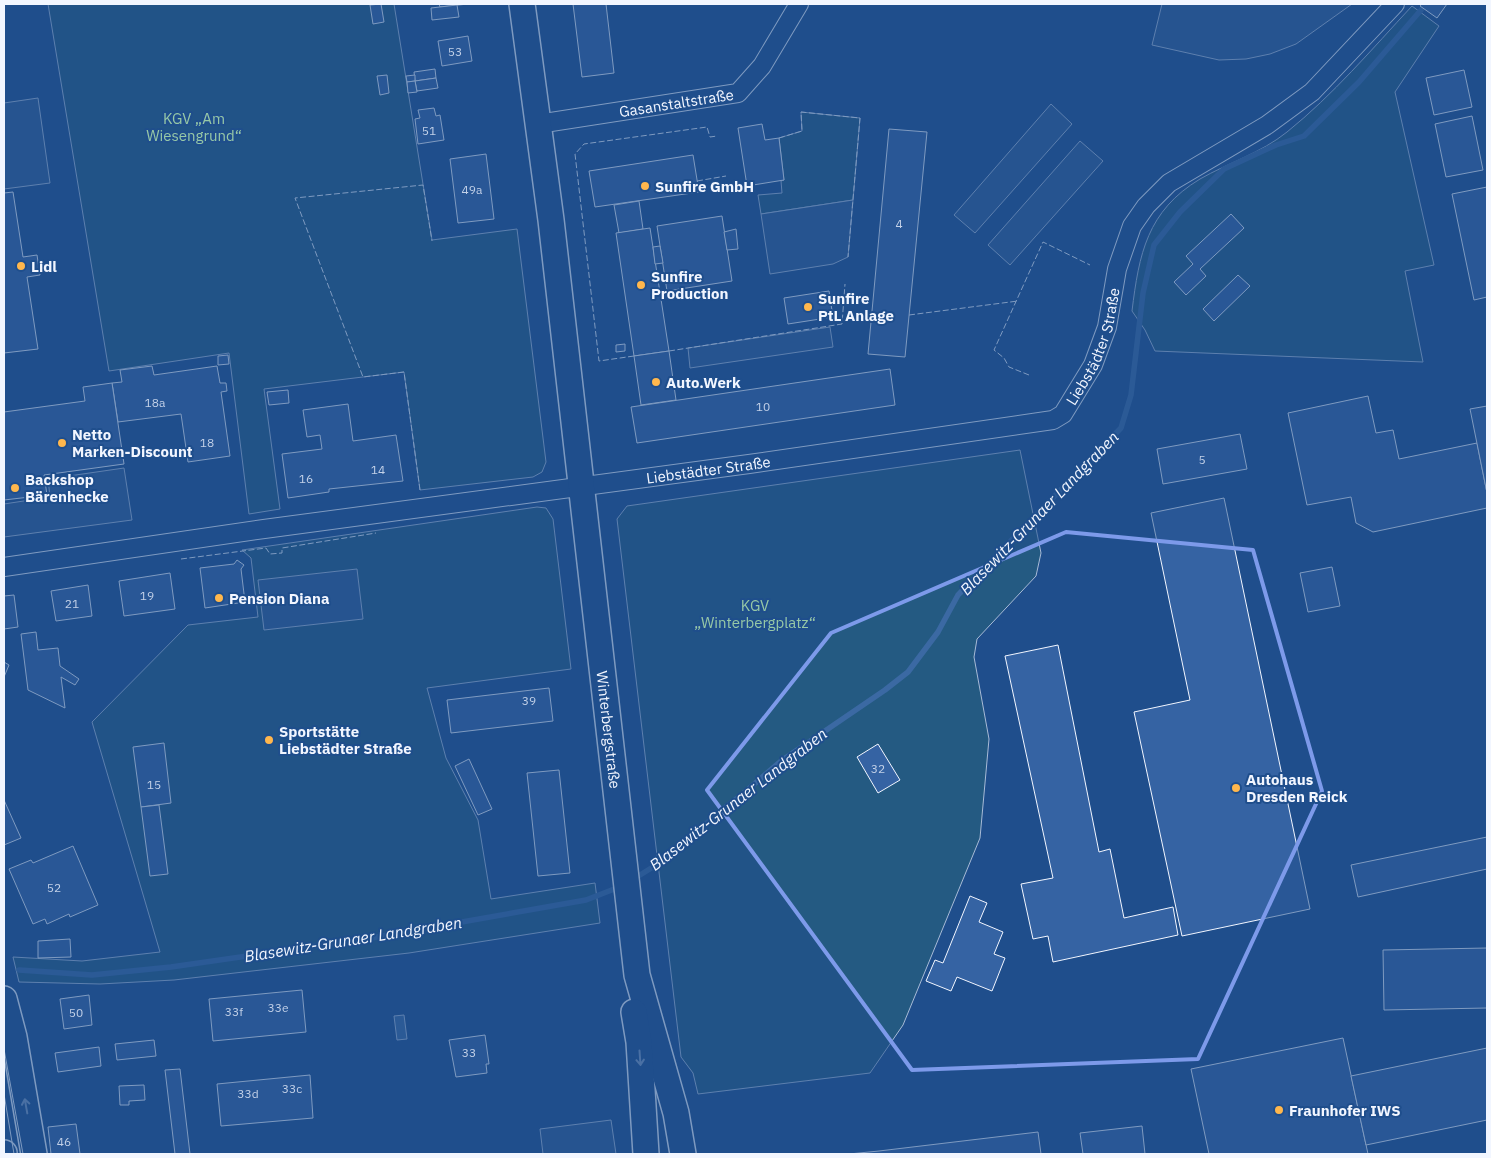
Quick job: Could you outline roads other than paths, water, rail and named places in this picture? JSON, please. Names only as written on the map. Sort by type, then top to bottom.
[{"type":"main road","name":"Winterbergstraße","points":[[522,4],[538,124],[637,975],[676,1113],[683,1154]]},
{"type":"main road","name":"Winterbergstraße","points":[[637,975],[634,1006],[639,1042],[646,1154]]},
{"type":"main road","points":[[4,999],[14,1037],[34,1154]]},
{"type":"street","name":"Gasanstaltstraße","points":[[538,124],[738,94],[762,66],[798,4]]},
{"type":"street","name":"Liebstädter Straße","points":[[4,567],[1054,420],[1063,414],[1093,365],[1107,327],[1117,269],[1132,226],[1146,206],[1169,183],[1267,125],[1312,92],[1395,4]]},
{"type":"waterway","name":"Blasewitz‐Grunaer Landgraben","points":[[632,880],[669,857],[719,812],[781,761],[885,690],[908,672],[938,632],[958,595],[1121,428],[1131,395],[1143,293],[1154,245],[1180,212],[1224,169],[1276,145],[1304,136],[1359,82],[1421,10]]},
{"type":"waterway","name":"Blasewitz‐Grunaer Landgraben","points":[[19,970],[92,975],[171,967],[371,938],[586,900],[622,886]]},
{"type":"tram line","points":[[4,1049],[23,1154]]},
{"type":"tram line","points":[[4,1094],[14,1154]]},
{"type":"place","name":"Sunfire GmbH","points":[[645,186]]},
{"type":"place","name":"Lidl","points":[[21,266]]},
{"type":"place","name":"Sunfire Production","points":[[641,285]]},
{"type":"place","name":"Sunfire PtL Anlage","points":[[808,307]]},
{"type":"place","name":"Auto.Werk","points":[[656,382]]},
{"type":"place","name":"Netto Marken-Discount","points":[[62,443]]},
{"type":"place","name":"Backshop Bärenhecke","points":[[15,488]]},
{"type":"place","name":"Pension Diana","points":[[219,598]]},
{"type":"place","name":"Sportstätte Liebstädter Straße","points":[[269,740]]},
{"type":"place","name":"Autohaus Dresden Reick","points":[[1236,788]]},
{"type":"place","name":"Fraunhofer IWS","points":[[1279,1110]]},
{"type":"park label","name":"KGV „Am Wiesengrund“","points":[[194,126]]},
{"type":"park label","name":"KGV „Winterbergplatz“","points":[[755,614]]}]
